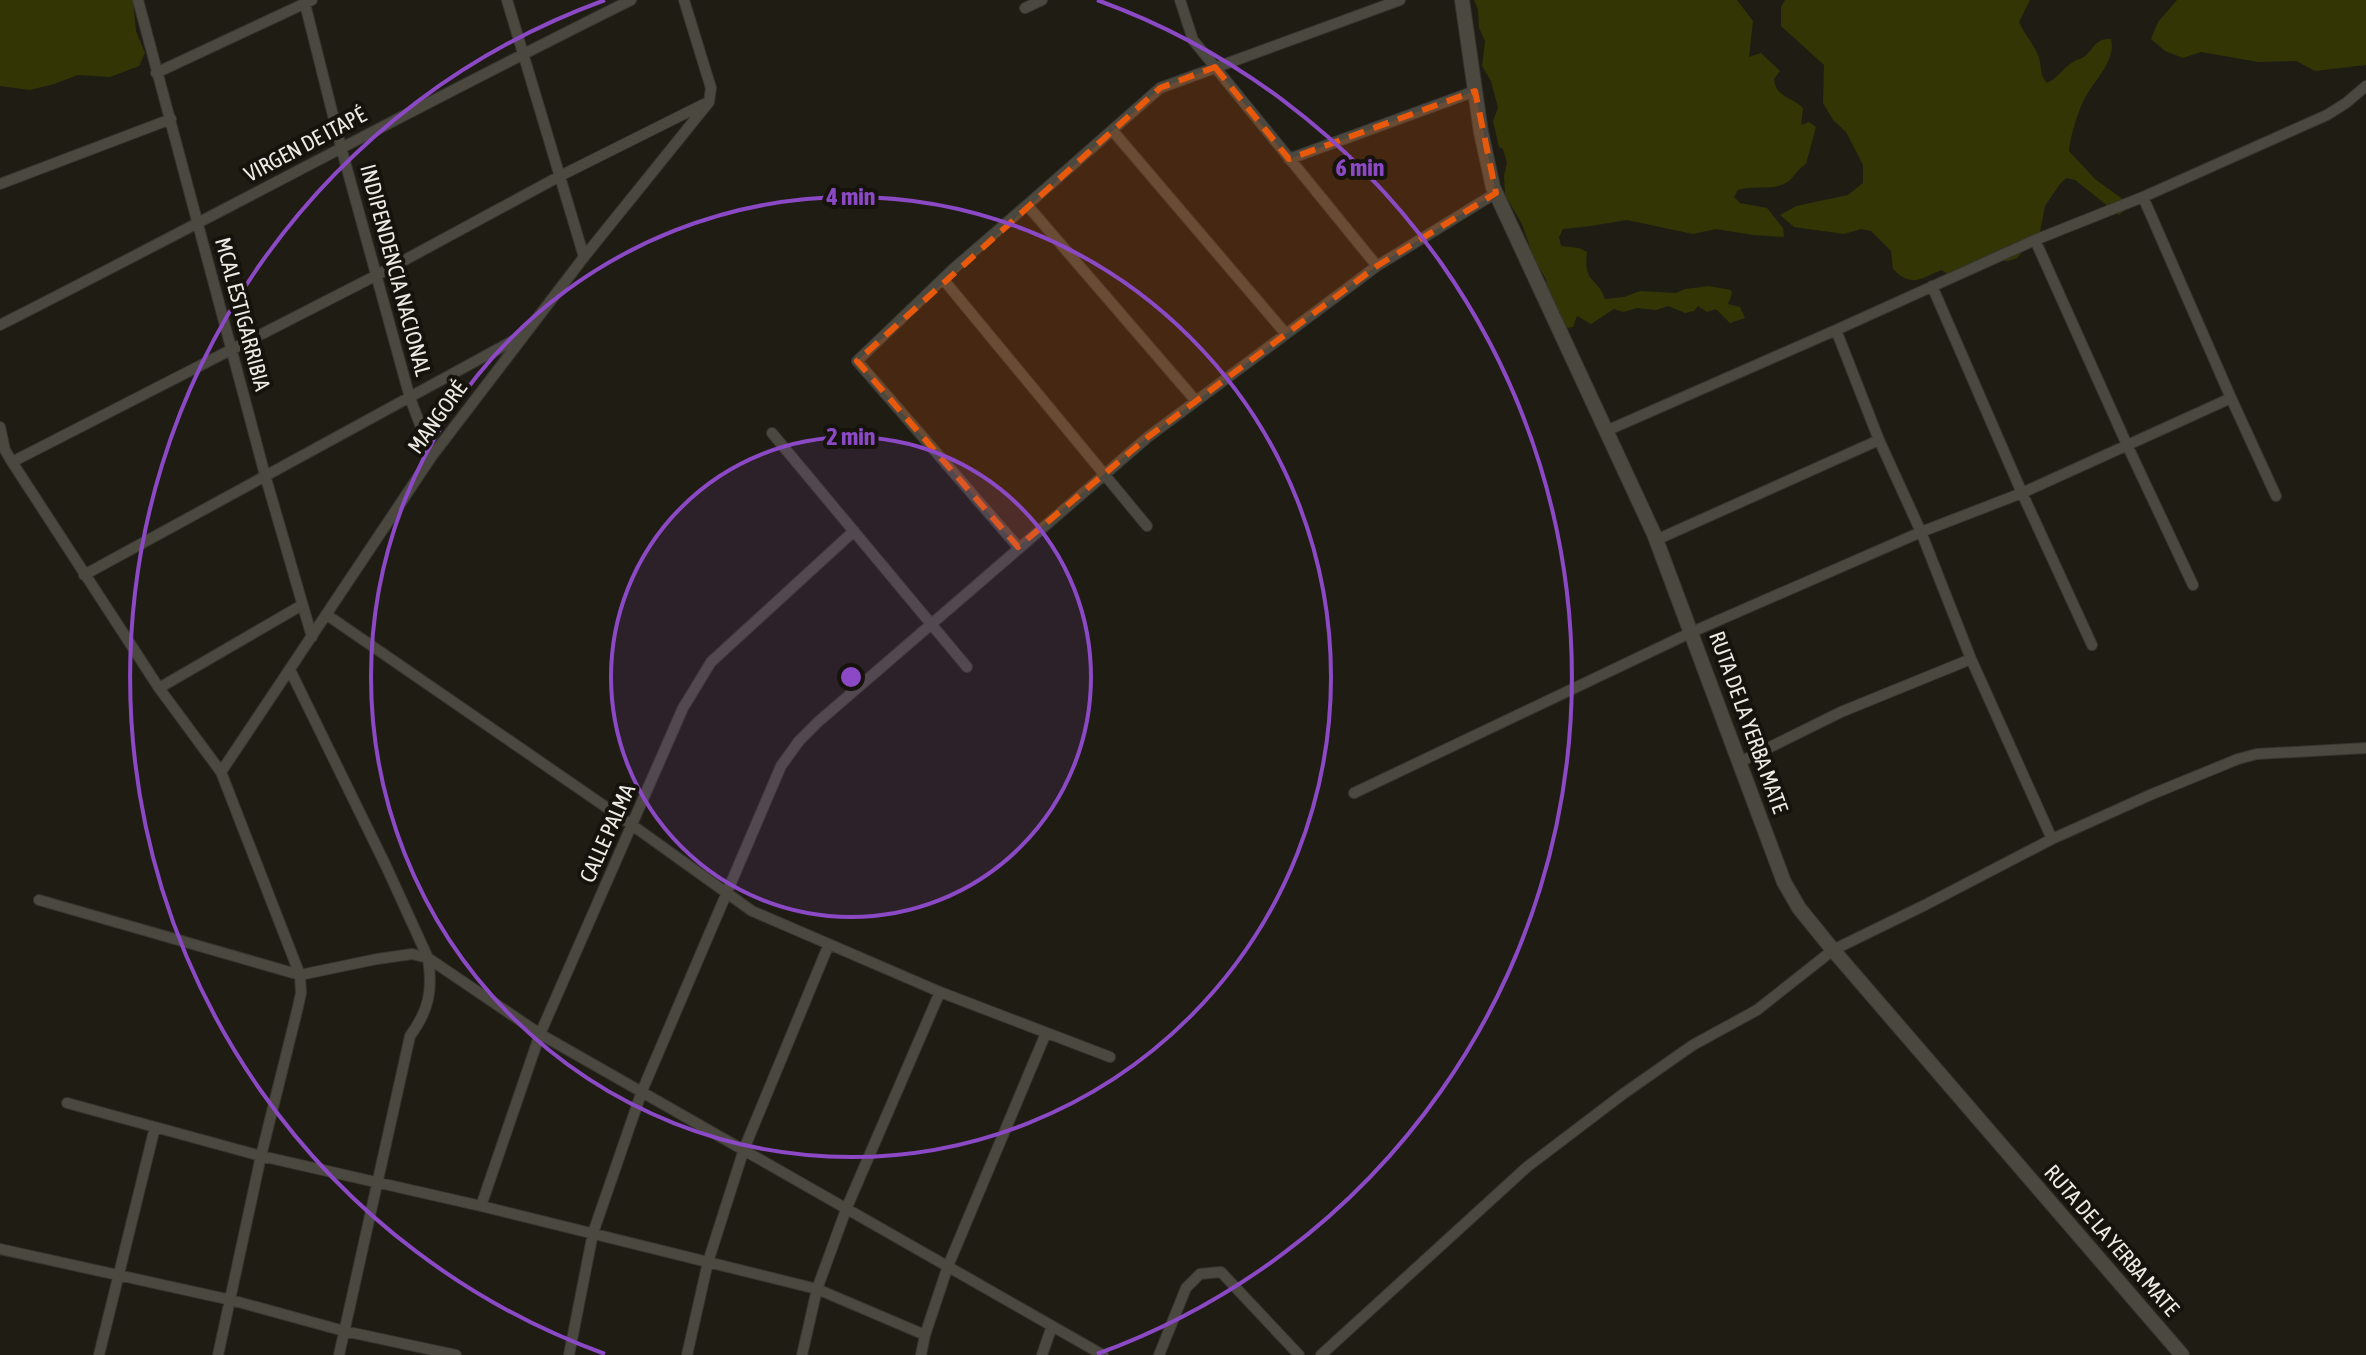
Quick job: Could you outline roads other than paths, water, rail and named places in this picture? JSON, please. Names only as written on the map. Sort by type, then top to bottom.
[{"type":"main road","name":"RUTA DE LA YERBA MATE","points":[[1462,0],[1486,159],[1496,193],[1656,540],[1784,882],[1799,908],[1833,950],[2182,1355]]},
{"type":"street","name":"MCAL ESTIGARRIBIA","points":[[138,0],[265,475],[312,637]]},
{"type":"street","points":[[507,0],[584,257]]},
{"type":"street","name":"VIRGEN DE ITAPÉ","points":[[0,325],[631,0]]},
{"type":"street","points":[[12,462],[377,275],[560,176],[709,102],[711,88],[684,0]]},
{"type":"street","points":[[1025,8],[1042,0]]},
{"type":"street","points":[[1180,0],[1193,40],[1377,266]]},
{"type":"street","points":[[1018,547],[857,361],[943,279],[1160,88],[1400,0]]},
{"type":"street","points":[[156,73],[307,1]]},
{"type":"street","name":"INDIPENDENCIA NACIONAL","points":[[307,1],[341,147],[410,398],[432,456]]},
{"type":"street","points":[[1606,431],[2035,240],[2143,197],[2327,115],[2366,86]]},
{"type":"street","points":[[1289,159],[1475,91]]},
{"type":"street","name":"MANGORÉ","points":[[221,772],[432,456],[584,257],[709,102]]},
{"type":"street","points":[[0,184],[171,119]]},
{"type":"street","points":[[1112,130],[1286,334]]},
{"type":"street","points":[[569,1355],[593,1233],[642,1091],[781,766],[799,741],[1018,547],[1148,437],[1377,266],[1496,193]]},
{"type":"street","points":[[2143,197],[2276,496]]},
{"type":"street","points":[[1027,205],[1196,401]]},
{"type":"street","points":[[2035,240],[2193,585]]},
{"type":"street","points":[[943,279],[1147,526]]},
{"type":"street","points":[[1932,286],[2092,645]]},
{"type":"street","points":[[1836,330],[1971,659],[2052,839]]},
{"type":"street","points":[[84,575],[522,337]]},
{"type":"street","points":[[1354,793],[1692,632],[1921,532],[2128,447],[2231,398]]},
{"type":"street","points":[[0,427],[5,450],[84,575],[159,688],[221,772],[300,975],[301,993],[261,1156],[218,1355]]},
{"type":"street","points":[[772,433],[967,667]]},
{"type":"street","points":[[1656,540],[1879,440]]},
{"type":"street","name":"CALLE PALMA","points":[[481,1206],[540,1034],[683,708],[711,662],[854,531]]},
{"type":"street","points":[[159,688],[302,605]]},
{"type":"street","points":[[327,615],[752,911],[940,992],[1110,1057]]},
{"type":"street","points":[[1740,762],[1841,712],[1971,659]]},
{"type":"street","points":[[290,670],[428,958],[431,987],[422,1019],[410,1036],[339,1355]]},
{"type":"street","points":[[1321,1355],[1527,1167],[1693,1045],[1757,1010],[1833,950],[2052,839],[2238,759],[2257,754],[2366,748]]},
{"type":"street","points":[[39,900],[300,975],[412,954],[428,958],[540,1034],[1103,1355]]},
{"type":"street","points":[[687,1355],[708,1262],[744,1149],[829,944]]},
{"type":"street","points":[[802,1355],[817,1289],[847,1207],[940,992]]},
{"type":"street","points":[[921,1355],[948,1266],[1046,1033]]},
{"type":"street","points":[[67,1103],[261,1156],[481,1206],[817,1289],[925,1335]]},
{"type":"street","points":[[99,1355],[155,1127]]},
{"type":"street","points":[[0,1249],[231,1300],[344,1331],[456,1355]]},
{"type":"street","points":[[1159,1355],[1186,1288],[1200,1274],[1221,1272],[1299,1355]]},
{"type":"street","points":[[1042,1355],[1052,1326]]}]
